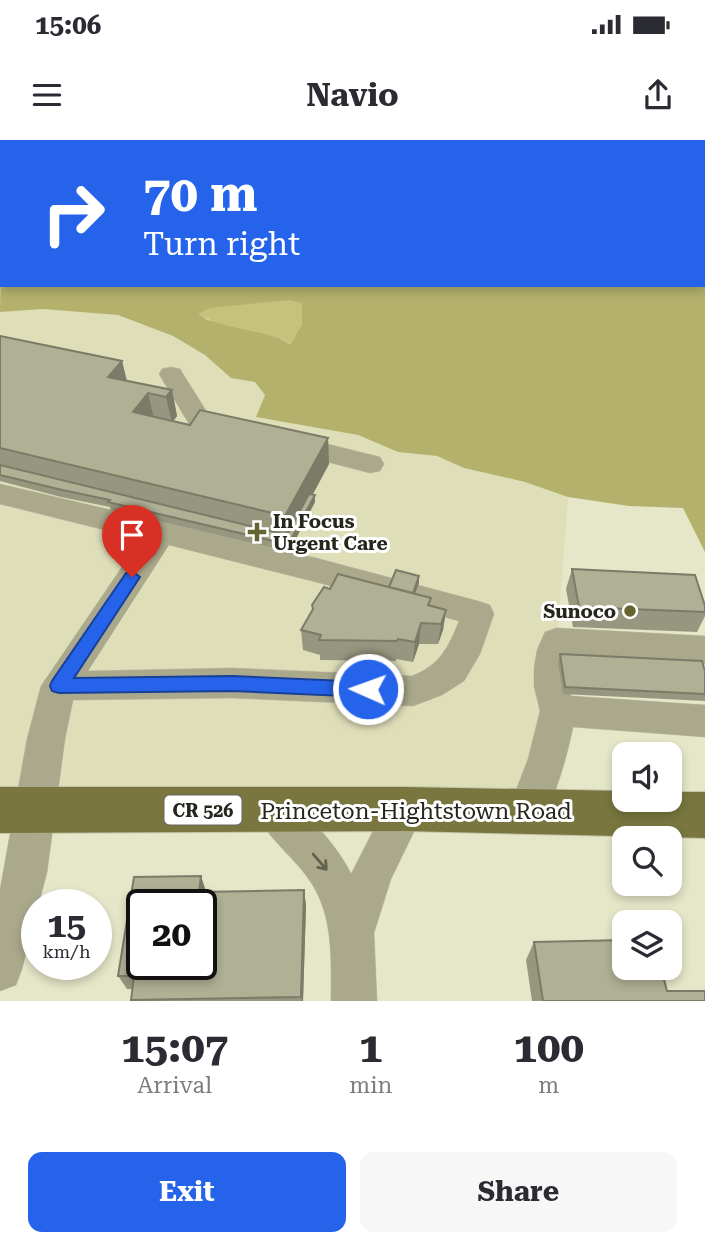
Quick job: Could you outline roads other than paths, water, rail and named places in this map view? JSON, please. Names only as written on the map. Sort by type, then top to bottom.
[{"type":"main road","name":"Princeton-Hightstown Road","points":[[18,810],[405,809],[705,815]]},
{"type":"street","points":[[171,374],[201,423],[370,464]]},
{"type":"street","points":[[0,494],[316,570],[478,614],[458,667],[439,682],[413,691],[232,683],[59,686]]},
{"type":"street","points":[[0,969],[26,872],[18,810],[46,739],[59,686],[161,533]]},
{"type":"street","points":[[528,811],[547,759],[558,711],[552,697],[551,657],[557,642],[705,650]]},
{"type":"street","points":[[558,711],[705,721]]},
{"type":"street","points":[[352,933],[372,873],[405,809]]},
{"type":"street","points":[[275,811],[329,872],[352,933],[354,1001]]},
{"type":"place","name":"In Focus Urgent Care","points":[[257,532]]},
{"type":"place","name":"Sunoco","points":[[630,611]]}]
